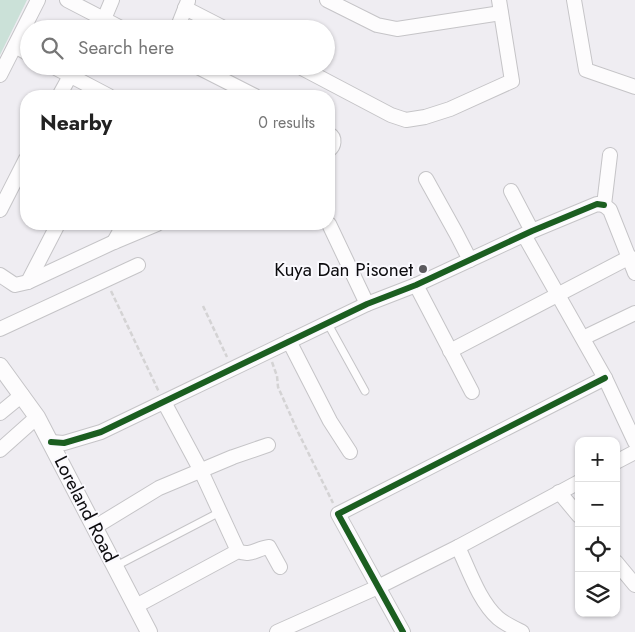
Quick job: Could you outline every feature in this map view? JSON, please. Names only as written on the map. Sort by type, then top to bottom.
[{"type":"street","points":[[28,20],[38,0]]},
{"type":"street","points":[[67,0],[104,19],[112,0]]},
{"type":"street","points":[[315,75],[391,115],[406,120],[425,117],[450,109],[512,81],[500,6],[397,29],[377,25],[327,0]]},
{"type":"street","points":[[574,0],[586,70],[635,87]]},
{"type":"street","points":[[181,20],[187,4],[212,20]]},
{"type":"street","points":[[0,75],[20,36]]},
{"type":"street","points":[[15,46],[20,49]]},
{"type":"street","points":[[214,75],[243,90]]},
{"type":"street","points":[[62,90],[70,76],[98,90]]},
{"type":"street","points":[[604,205],[610,155]]},
{"type":"street","points":[[0,210],[20,171]]},
{"type":"street","points":[[426,179],[470,260]]},
{"type":"street","points":[[511,191],[528,233],[558,295],[605,378],[635,442]]},
{"type":"street","points":[[51,442],[64,443],[101,432],[367,304],[416,285],[528,233],[597,204],[604,205],[610,210],[635,273]]},
{"type":"street","points":[[28,282],[55,230]]},
{"type":"street","points":[[114,242],[121,230]]},
{"type":"street","points":[[0,275],[15,285],[28,282],[143,230]]},
{"type":"street","points":[[331,230],[367,304]]},
{"type":"street","points":[[450,351],[630,257]]},
{"type":"street","points":[[0,329],[138,265]]},
{"type":"street","points":[[416,285],[472,392]]},
{"type":"street","points":[[583,338],[635,313]]},
{"type":"street","points":[[289,341],[330,421],[350,452]]},
{"type":"street","name":"Loreland Road","points":[[0,366],[37,417],[150,632]]},
{"type":"street","points":[[403,632],[338,514],[605,378]]},
{"type":"street","points":[[0,414],[22,395]]},
{"type":"street","points":[[164,402],[201,471],[238,551],[246,554],[269,547],[280,567]]},
{"type":"street","points":[[0,450],[37,417]]},
{"type":"street","points":[[95,527],[159,488],[268,445]]},
{"type":"street","points":[[620,460],[635,452]]},
{"type":"street","points":[[277,632],[378,587],[458,547],[575,484]]},
{"type":"street","points":[[559,492],[575,511]]},
{"type":"street","points":[[458,547],[474,582],[489,608],[500,619],[522,632]]},
{"type":"street","points":[[136,606],[238,551]]},
{"type":"street","points":[[620,567],[635,585]]},
{"type":"lane","points":[[328,324],[365,391]]},
{"type":"lane","points":[[116,566],[220,512]]},
{"type":"path","points":[[106,280],[164,402]]},
{"type":"path","points":[[204,306],[233,369]]},
{"type":"path","points":[[269,352],[277,376],[278,387],[338,514]]},
{"type":"green space","points":[[0,0],[27,0],[0,55]]},
{"type":"cycle path","points":[[51,442],[64,443],[101,432],[367,304],[416,285],[532,231],[597,204],[604,205]]},
{"type":"cycle path","points":[[403,632],[338,514],[605,378]]},
{"type":"place","name":"Kuya Dan Pisonet","points":[[423,269]]}]
